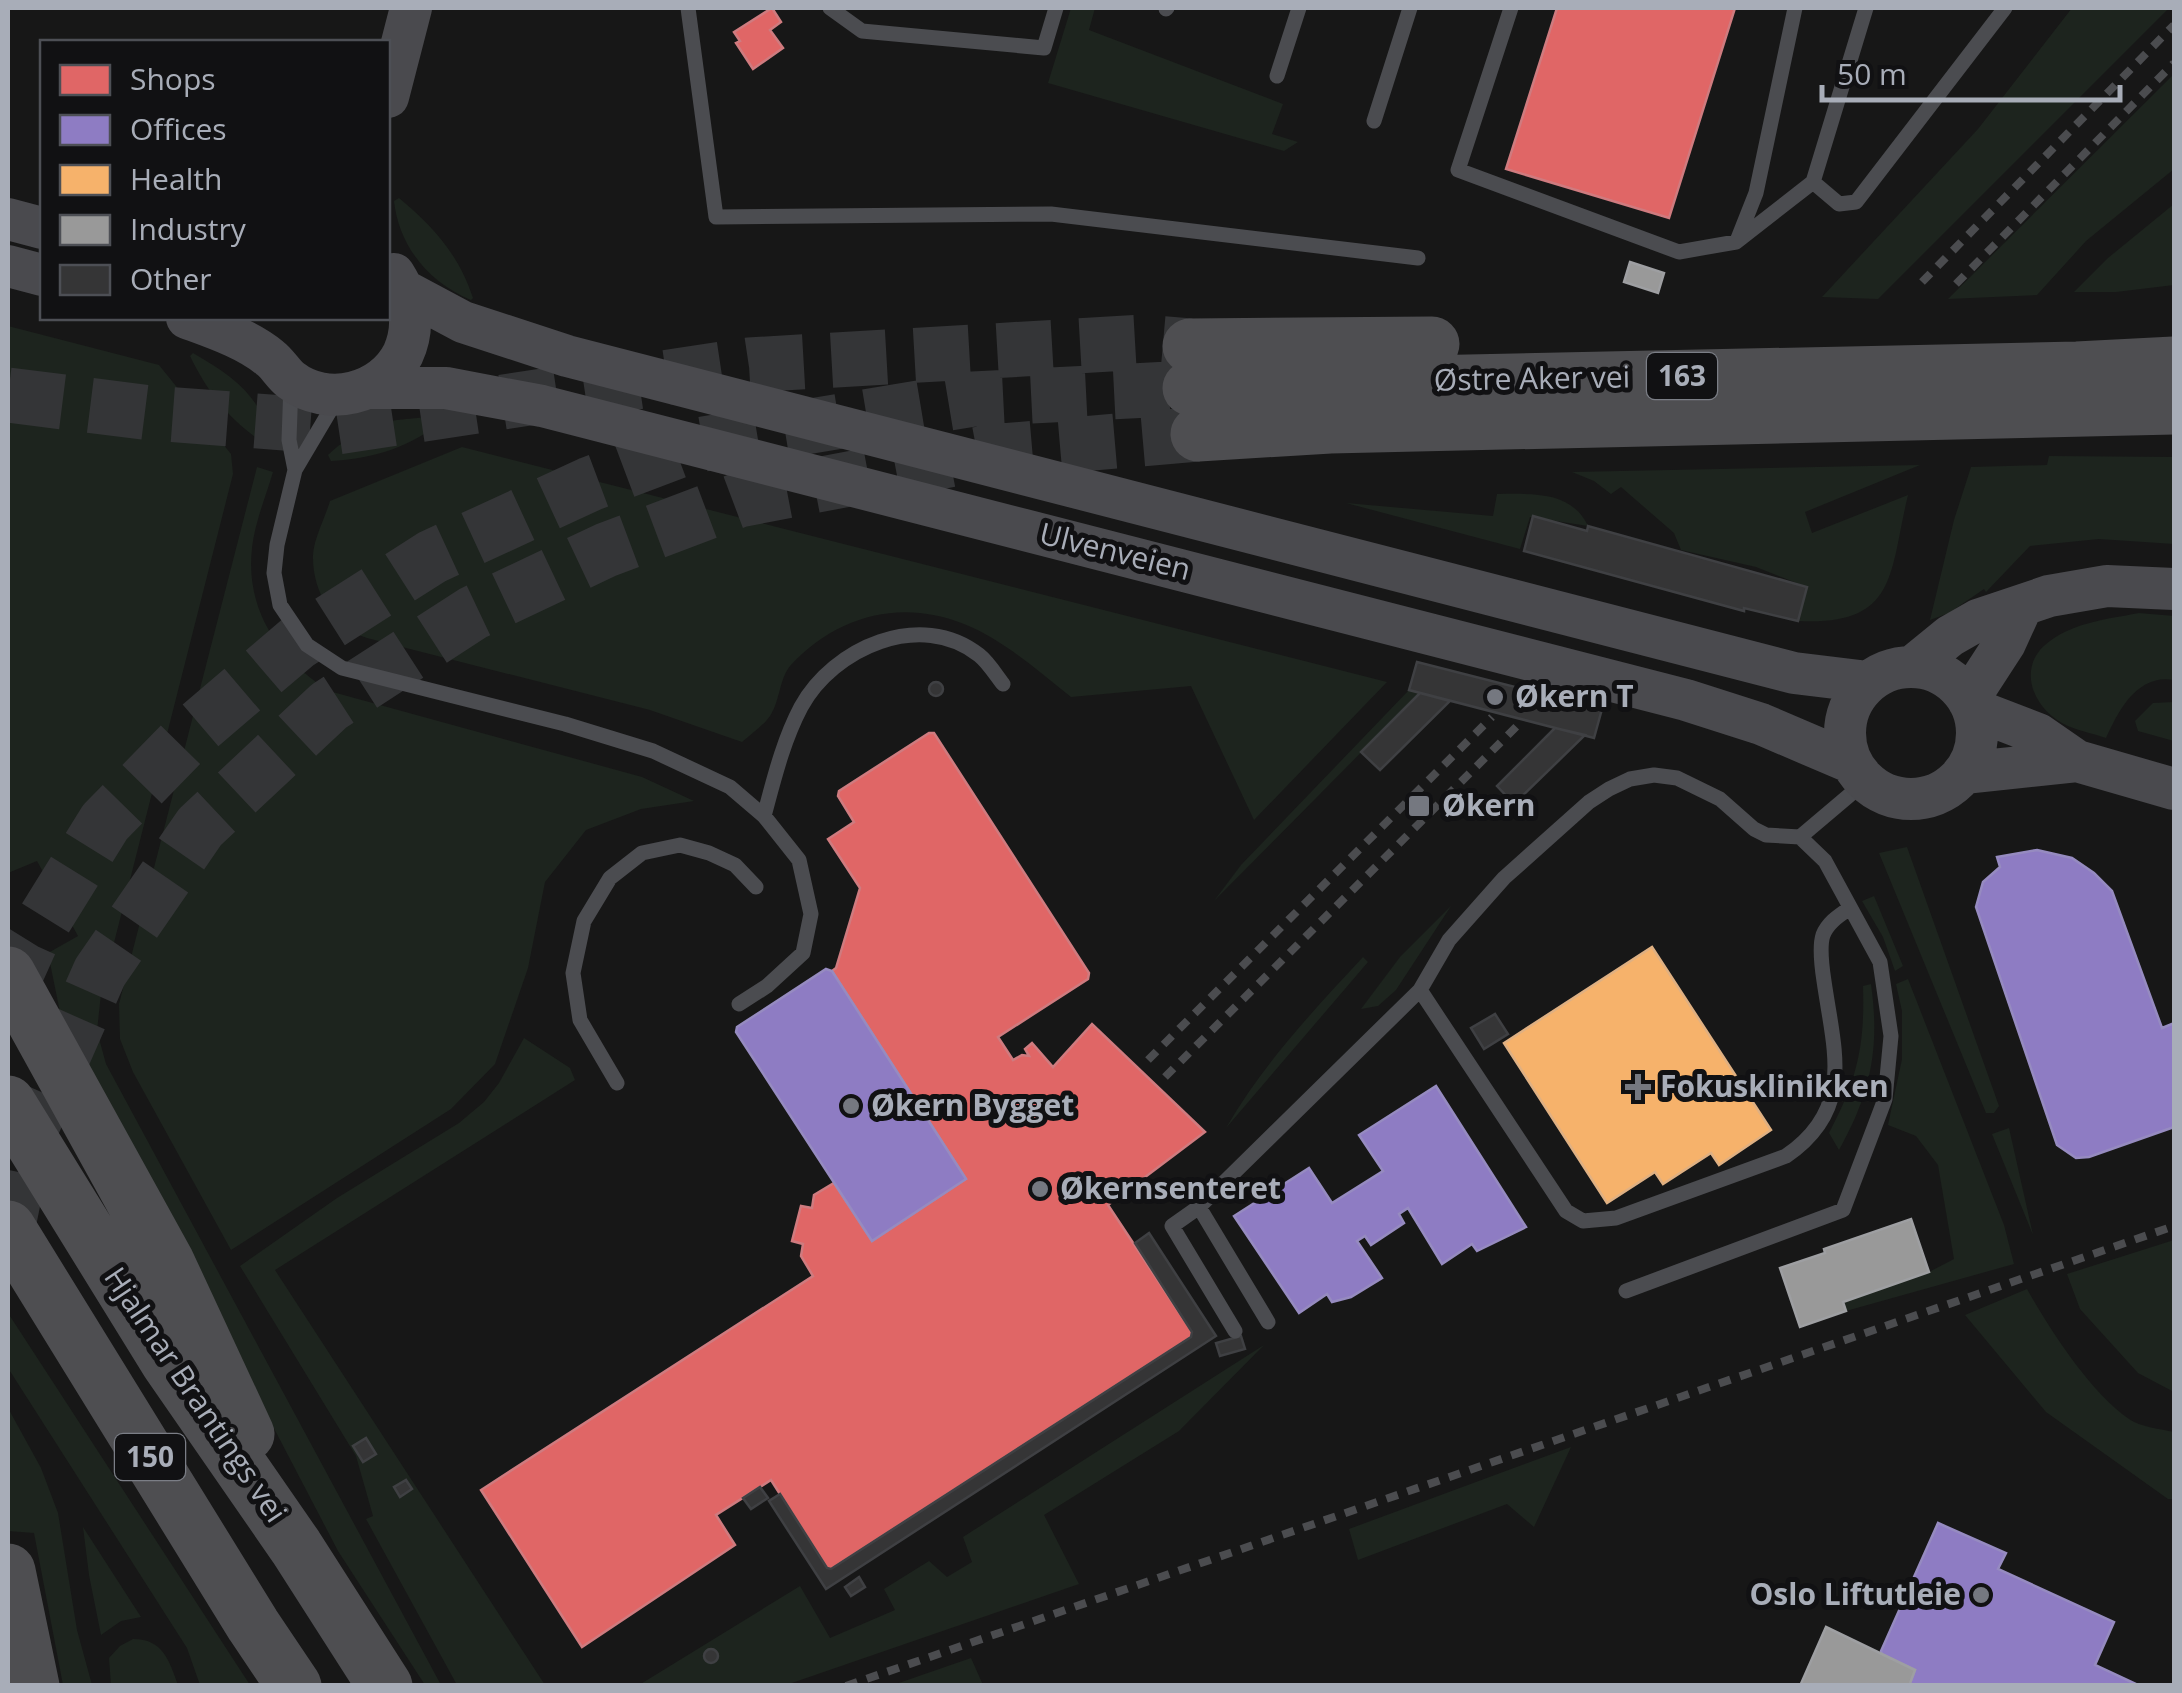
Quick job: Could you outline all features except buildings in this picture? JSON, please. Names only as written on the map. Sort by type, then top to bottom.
[{"type":"highway","name":"163","points":[[1193,389],[2174,328]]},
{"type":"highway","name":"Østre Aker vei","points":[[1193,389],[2174,364]]},
{"type":"highway","name":"Østre Aker vei","points":[[1193,389],[1330,426],[2164,411]]},
{"type":"highway","points":[[8,974],[174,1277],[296,1546]]},
{"type":"highway","name":"Hjalmar Brantings vei","points":[[8,1104],[168,1362],[296,1546],[385,1686]]},
{"type":"highway","name":"150","points":[[8,1228],[294,1686]]},
{"type":"highway","points":[[8,1571],[32,1686]]},
{"type":"main road","points":[[390,89],[411,8]]},
{"type":"main road","points":[[8,219],[40,227]]},
{"type":"main road","points":[[8,266],[40,275]]},
{"type":"main road","name":"Ulvenveien","points":[[354,392],[388,375],[406,346],[410,312],[396,279]]},
{"type":"main road","name":"Ulvenveien","points":[[396,279],[462,322],[566,356],[1794,673],[1868,682],[1881,673],[1912,667],[1944,676],[1970,704],[2038,734],[2077,761],[2174,788]]},
{"type":"main road","name":"Ulvenveien","points":[[192,320],[275,352],[313,392],[446,388],[542,406],[1630,685],[1761,724],[1858,772],[1880,793],[1898,799],[1935,796],[1964,773],[2077,761]]},
{"type":"main road","points":[[1912,667],[1950,636],[1978,620],[2049,596],[2084,588],[2174,589]]},
{"type":"main road","points":[[1964,773],[1977,735],[1970,704],[2021,608]]},
{"type":"main road","points":[[1858,772],[1845,746],[1845,722],[1853,700],[1868,682]]},
{"type":"lane","points":[[688,8],[716,216],[1050,214],[1418,258]]},
{"type":"lane","points":[[830,8],[862,31],[1044,48],[1056,8]]},
{"type":"lane","points":[[1277,76],[1299,8]]},
{"type":"lane","points":[[1374,121],[1410,8]]},
{"type":"lane","points":[[1511,8],[1458,170],[1678,252],[1736,242],[1813,182],[1866,8]]},
{"type":"lane","points":[[1736,242],[1756,192],[1795,8]]},
{"type":"lane","points":[[1813,182],[1839,204],[1856,202],[2005,8]]},
{"type":"lane","points":[[275,352],[295,470]]},
{"type":"lane","points":[[354,392],[295,470],[277,545],[274,573],[280,605],[307,645],[342,668],[565,724],[653,751],[730,788],[764,816],[799,860],[811,914],[803,954],[768,986],[739,1004]]},
{"type":"lane","points":[[764,816],[786,741],[803,703],[830,671],[857,650],[884,639],[917,634],[952,640],[979,655],[1003,684]]},
{"type":"lane","points":[[1800,837],[1858,772]]},
{"type":"lane","points":[[1235,1332],[1172,1226],[1199,1207],[1420,990],[1449,940],[1504,878],[1589,802],[1630,779],[1654,775],[1676,778],[1720,799],[1766,836],[1800,837],[1825,861],[1880,962],[1891,1036],[1885,1100],[1843,1210],[1626,1292]]},
{"type":"lane","points":[[616,1082],[580,1020],[573,973],[584,921],[610,878],[642,853],[680,845],[709,852],[734,865],[756,887]]},
{"type":"lane","points":[[1420,990],[1566,1211],[1584,1221],[1616,1218],[1786,1156],[1810,1140],[1831,1103],[1836,1070],[1822,970],[1822,937],[1831,922],[1850,908]]},
{"type":"lane","points":[[1199,1207],[1268,1322]]},
{"type":"shaded area","points":[[1071,8],[1095,8],[1089,30],[1283,104],[1272,134],[1298,142],[1284,151],[1048,83]]},
{"type":"shaded area","points":[[2072,8],[2169,8],[1878,299],[1822,297],[1978,129]]},
{"type":"shaded area","points":[[2174,74],[2174,169],[2086,241],[2037,295],[1948,299]]},
{"type":"shaded area","points":[[399,198],[423,219],[452,255],[471,300],[442,283],[418,261],[397,217],[394,201]]},
{"type":"shaded area","points":[[2174,204],[2174,285],[2074,292],[2108,258]]},
{"type":"shaded area","points":[[8,326],[159,365],[231,454],[233,474],[101,994],[97,1031],[106,1064],[441,1685],[425,1685],[338,1551],[62,1022],[48,953],[78,936],[37,861],[8,873]]},
{"type":"shaded area","points":[[193,353],[241,387],[258,408],[271,437],[262,442],[229,414],[204,382],[190,356]]},
{"type":"shaded area","points":[[440,416],[443,420],[431,429],[391,450],[346,460],[331,461],[328,455],[368,428]]},
{"type":"shaded area","points":[[462,447],[1387,682],[1254,820],[1191,686],[1071,697],[993,638],[940,616],[870,616],[828,635],[790,666],[770,716],[742,742],[650,710],[367,638],[335,616],[316,582],[313,555],[330,501]]},
{"type":"shaded area","points":[[2049,456],[2174,457],[2174,544],[2099,539],[2030,546],[1986,592],[1984,589],[1949,613],[1930,620],[1971,467],[2047,465]]},
{"type":"shaded area","points":[[1920,465],[1805,512],[1812,533],[1908,495],[1891,571],[1872,604],[1855,615],[1798,621],[1807,587],[1756,567],[1681,550],[1674,533],[1621,487],[1611,494],[1572,472]]},
{"type":"shaded area","points":[[257,467],[273,472],[253,538],[254,592],[269,631],[311,678],[329,691],[642,777],[694,801],[641,809],[586,830],[545,882],[528,968],[495,1064],[451,1109],[231,1250],[133,1072],[120,1039],[119,1004]]},
{"type":"shaded area","points":[[1497,494],[1561,500],[1581,514],[1588,526],[1530,517],[1520,549],[1346,503],[1493,516]]},
{"type":"shaded area","points":[[2139,613],[2174,616],[2174,680],[2140,688],[2123,706],[2106,738],[2067,725],[2051,715],[2035,695],[2032,684],[2033,661],[2040,650],[2071,629]]},
{"type":"shaded area","points":[[1409,690],[1420,693],[1214,901],[1241,865]]},
{"type":"shaded area","points":[[2174,702],[2174,741],[2138,731],[2135,721],[2153,703]]},
{"type":"shaded area","points":[[1907,847],[1999,1106],[1994,1113],[1986,1113],[1879,853]]},
{"type":"shaded area","points":[[1874,896],[1903,966],[1895,971],[1883,937],[1862,901]]},
{"type":"shaded area","points":[[1451,906],[1396,990],[1378,1006],[1361,1009],[1400,957]]},
{"type":"shaded area","points":[[1363,957],[1368,962],[1226,1128],[1272,1060]]},
{"type":"shaded area","points":[[1908,979],[2004,1225],[2014,1264],[1846,1311],[1843,1302],[1929,1272],[1954,1259],[1938,1165],[1916,1136],[1888,1125],[1902,1059],[1902,1011],[1896,984]]},
{"type":"shaded area","points":[[1871,984],[1874,1029],[1870,1070],[1859,1109],[1839,1150],[1829,1133],[1853,1079],[1861,1045],[1863,986]]},
{"type":"shaded area","points":[[524,1038],[570,1068],[575,1080],[275,1270],[545,1685],[457,1685],[366,1519],[373,1516],[356,1456],[240,1266],[337,1198],[459,1123],[499,1083]]},
{"type":"shaded area","points":[[2009,1128],[2033,1235],[1992,1134]]},
{"type":"shaded area","points":[[2174,1240],[2174,1392],[2138,1373],[2080,1309],[2067,1274]]},
{"type":"shaded area","points":[[2027,1289],[2072,1359],[2114,1407],[2139,1424],[2174,1432],[2174,1499],[2168,1499],[2046,1412],[1965,1315]]},
{"type":"shaded area","points":[[8,1313],[250,1685],[200,1685],[187,1648],[8,1368]]},
{"type":"shaded area","points":[[1264,1345],[1179,1431],[1044,1515],[1079,1584],[786,1685],[639,1685],[800,1586],[830,1638],[895,1610],[884,1589],[929,1561],[947,1577],[972,1562],[963,1537]]},
{"type":"shaded area","points":[[8,1408],[41,1468],[58,1513],[77,1630],[92,1685],[63,1685],[34,1533],[8,1531]]},
{"type":"shaded area","points":[[1571,1447],[1534,1527],[1507,1504],[1358,1560],[1349,1529]]},
{"type":"shaded area","points":[[83,1527],[141,1617],[121,1621],[101,1635],[89,1575]]},
{"type":"shaded area","points":[[133,1639],[158,1647],[168,1659],[178,1685],[111,1685],[109,1658]]},
{"type":"shaded area","points":[[971,1658],[983,1685],[893,1685]]},
{"type":"tunnel","points":[[8,395],[151,413],[337,427],[749,365],[1145,342],[1190,346]]},
{"type":"tunnel","points":[[8,992],[30,943],[105,822],[195,730],[297,643],[432,557],[590,484],[691,446],[973,399],[1190,388]]},
{"type":"tunnel","points":[[8,1226],[25,1142],[100,972],[200,827],[329,706],[473,613],[606,550],[739,500],[990,452],[1198,434]]},
{"type":"railway","points":[[1922,282],[2174,25]]},
{"type":"railway","points":[[1956,284],[2174,63]]},
{"type":"railway","points":[[1148,1060],[1492,717]]},
{"type":"railway","points":[[1165,1077],[1517,726]]},
{"type":"railway","points":[[846,1686],[2174,1226]]},
{"type":"place","name":"Økern T","points":[[1495,697]]},
{"type":"place","name":"Økern","points":[[1419,806]]},
{"type":"place","name":"Fokusklinikken","points":[[1638,1087]]},
{"type":"place","name":"Økern Bygget","points":[[851,1106]]},
{"type":"place","name":"Økernsenteret","points":[[1040,1189]]},
{"type":"place","name":"Oslo Liftutleie","points":[[1981,1595]]}]
